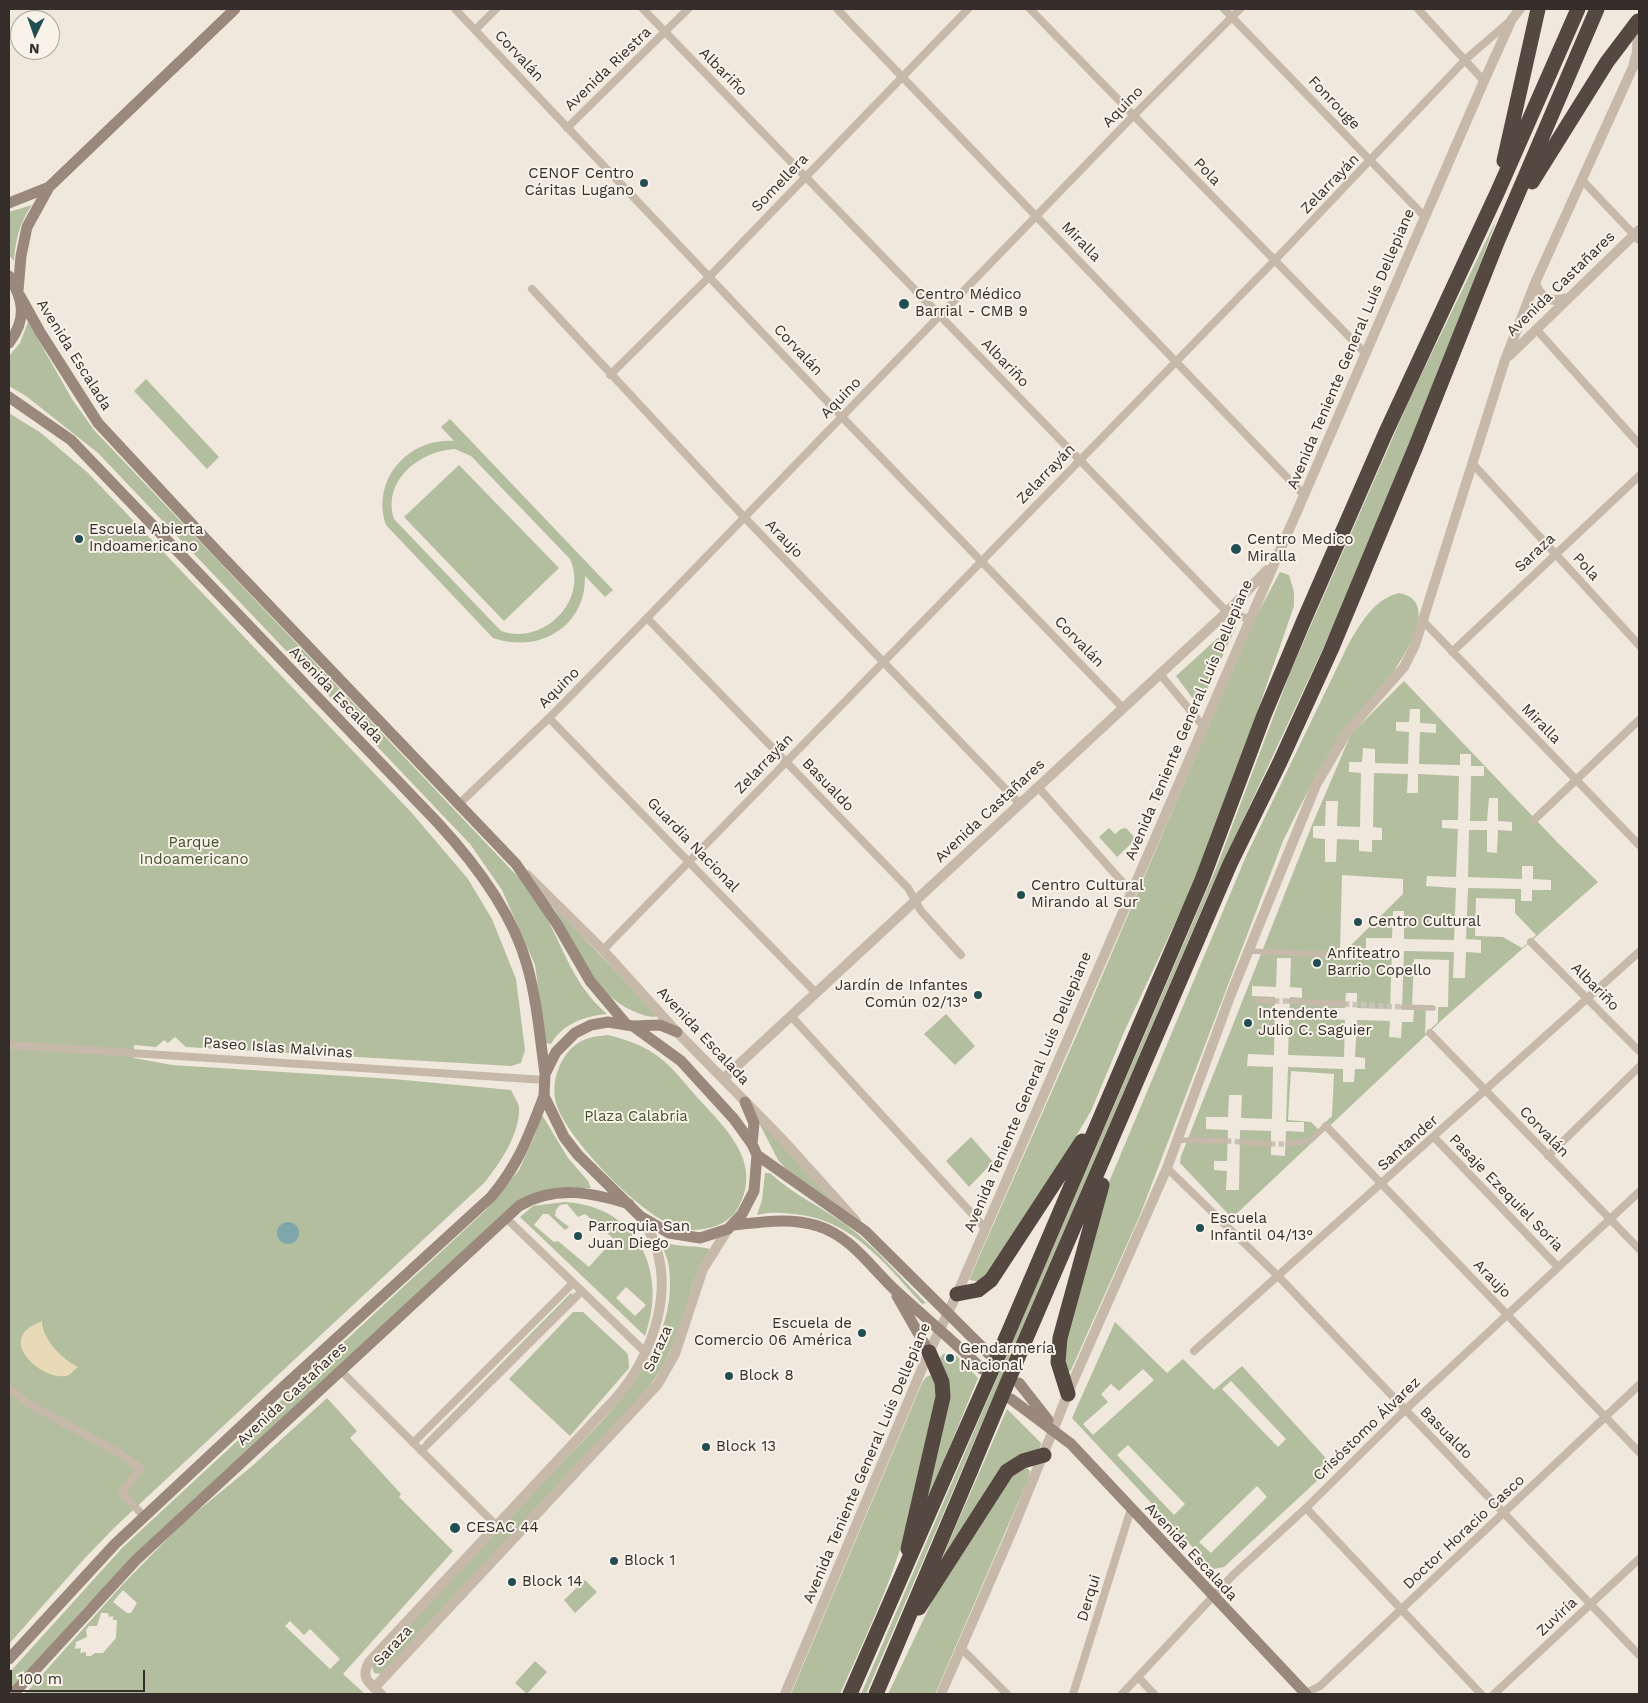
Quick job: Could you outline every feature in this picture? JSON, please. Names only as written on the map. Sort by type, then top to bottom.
[{"type":"highway","points":[[1498,191],[1538,9]]},
{"type":"highway","points":[[850,1694],[1006,1338],[1202,880],[1264,715],[1304,620],[1386,432],[1498,191],[1578,9]]},
{"type":"highway","points":[[876,1694],[1021,1350],[1124,1116],[1230,864],[1280,762],[1331,650],[1416,446],[1498,240],[1597,9]]},
{"type":"highway","points":[[1498,240],[1552,146],[1639,17]]},
{"type":"highway","points":[[957,1294],[978,1290],[991,1280],[1106,1104]]},
{"type":"highway","points":[[1068,1394],[1058,1362],[1060,1338],[1091,1223],[1124,1116]]},
{"type":"highway","points":[[902,1578],[942,1397],[942,1382],[928,1352]]},
{"type":"highway","points":[[899,1638],[1007,1471],[1023,1461],[1044,1455]]},
{"type":"main road","points":[[9,343],[18,328],[22,312],[19,293],[21,256],[27,227],[49,188],[235,9]]},
{"type":"main road","points":[[9,203],[49,188]]},
{"type":"main road","name":"Avenida Escalada","points":[[9,276],[87,409],[109,436],[516,864],[557,924],[590,980],[630,1026],[681,1061],[734,1119],[754,1150],[865,1231],[989,1354]]},
{"type":"main road","name":"Avenida Escalada","points":[[9,397],[70,440],[456,843],[490,889],[517,937],[527,965],[537,1009],[545,1077]]},
{"type":"main road","points":[[676,1032],[660,1025],[630,1026],[608,1022],[591,1025],[575,1033],[556,1052],[545,1077],[544,1096],[564,1137],[578,1155],[640,1216],[670,1233],[684,1237],[700,1238],[731,1227],[782,1220],[819,1226],[837,1235],[856,1249],[893,1288],[982,1369]]},
{"type":"main road","name":"Avenida Castañares","points":[[9,1659],[115,1544],[491,1196],[509,1176],[521,1155],[544,1096]]},
{"type":"main road","points":[[731,1227],[749,1203],[754,1191],[754,1123],[745,1102]]},
{"type":"main road","name":"Avenida Castañares","points":[[13,1694],[136,1560],[505,1217],[530,1200],[560,1191],[603,1196],[629,1204]]},
{"type":"main road","points":[[893,1288],[928,1352]]},
{"type":"main road","name":"Avenida Escalada","points":[[1019,1382],[1055,1430],[1305,1694]]},
{"type":"main road","name":"Avenida Escalada","points":[[1011,1399],[1055,1430]]},
{"type":"street","name":"Corvalán","points":[[455,9],[842,417],[1123,708]]},
{"type":"street","points":[[475,30],[496,9]]},
{"type":"street","name":"Albariño","points":[[643,9],[807,176],[1078,461],[1227,612],[1248,619]]},
{"type":"street","name":"Avenida Riestra","points":[[567,128],[688,9]]},
{"type":"street","name":"Miralla","points":[[837,9],[1304,495]]},
{"type":"street","name":"Somellera","points":[[610,374],[709,277],[902,75],[968,9]]},
{"type":"street","name":"Pola","points":[[1030,9],[1366,354]]},
{"type":"street","name":"Fonrouge","points":[[1224,9],[1424,216]]},
{"type":"street","name":"Aquino","points":[[459,804],[549,718],[1038,217],[1134,115],[1240,9]]},
{"type":"street","points":[[1418,9],[1466,59],[1484,81]]},
{"type":"street","name":"Avenida Teniente General Luís Dellepiane","points":[[785,1694],[928,1352],[957,1294],[1248,619],[1366,354],[1424,216],[1512,19],[1520,9]]},
{"type":"street","points":[[942,1694],[1055,1430],[1068,1394],[1167,1168],[1248,951],[1316,785],[1347,732],[1404,668],[1423,621],[1505,360],[1535,283],[1633,67],[1637,52],[1639,17]]},
{"type":"street","name":"Zelarrayán","points":[[603,950],[1371,161],[1466,59],[1512,19]]},
{"type":"street","points":[[1582,180],[1638,235]]},
{"type":"street","name":"Avenida Castañares","points":[[1505,360],[1568,298],[1638,235]]},
{"type":"street","points":[[1535,283],[1537,290],[1547,299],[1554,301],[1568,298]]},
{"type":"street","name":"Araujo","points":[[532,289],[744,518],[1020,804]]},
{"type":"street","points":[[1536,329],[1639,444]]},
{"type":"street","name":"Pola","points":[[1472,463],[1639,645]]},
{"type":"street","name":"Saraza","points":[[1452,652],[1639,476]]},
{"type":"street","name":"Avenida Castañares","points":[[723,1079],[1227,612],[1275,562]]},
{"type":"street","name":"Basualdo","points":[[647,618],[908,888],[921,911],[961,955]]},
{"type":"street","name":"Miralla","points":[[1423,621],[1639,845]]},
{"type":"street","points":[[1160,674],[1203,726]]},
{"type":"street","name":"Guardia Nacional","points":[[549,718],[816,993]]},
{"type":"street","points":[[1535,819],[1575,778],[1639,720]]},
{"type":"street","points":[[1038,787],[1131,892]]},
{"type":"street","name":"Avenida Escalada","points":[[516,864],[603,950],[676,1032],[784,1142],[865,1231]]},
{"type":"street","name":"Albariño","points":[[1531,942],[1639,1051]]},
{"type":"street","points":[[1248,951],[1389,957]]},
{"type":"street","name":"Santander","points":[[1194,1351],[1381,1186],[1639,952]]},
{"type":"street","points":[[1257,1000],[1274,1001]]},
{"type":"street","points":[[1290,1001],[1344,1004]]},
{"type":"street","points":[[1403,1007],[1432,1008]]},
{"type":"street","points":[[791,1016],[985,1228]]},
{"type":"street","name":"Corvalán","points":[[1430,1033],[1639,1249]]},
{"type":"street","name":"Paseo Islas Malvinas","points":[[9,1045],[545,1077]]},
{"type":"street","points":[[1548,1156],[1639,1066]]},
{"type":"street","points":[[1288,1144],[1311,1140],[1326,1126]]},
{"type":"street","name":"Araujo","points":[[1326,1126],[1381,1186],[1639,1452]]},
{"type":"street","name":"Pasaje Ezequiel Soria","points":[[1434,1137],[1558,1267]]},
{"type":"street","points":[[1178,1140],[1226,1141]]},
{"type":"street","points":[[1241,1142],[1270,1144]]},
{"type":"street","name":"Basualdo","points":[[1167,1168],[1279,1277],[1505,1512],[1639,1656]]},
{"type":"street","name":"Crisóstomo Álvarez","points":[[1122,1694],[1212,1596],[1306,1508],[1405,1410],[1509,1316],[1558,1267],[1611,1220],[1639,1192]]},
{"type":"street","name":"Saraza","points":[[640,1216],[658,1252],[661,1277],[661,1296],[657,1319],[645,1352],[616,1398],[369,1662],[364,1673],[365,1678],[378,1691],[658,1384],[677,1348],[703,1269],[731,1227]]},
{"type":"street","points":[[505,1217],[572,1284],[645,1352]]},
{"type":"street","points":[[413,1443],[572,1284]]},
{"type":"street","points":[[421,1451],[581,1292]]},
{"type":"street","points":[[340,1370],[497,1526]]},
{"type":"street","name":"Doctor Horacio Casco","points":[[1305,1694],[1320,1686],[1639,1385]]},
{"type":"street","points":[[9,1388],[28,1403],[118,1453],[140,1468],[122,1494],[145,1517]]},
{"type":"street","points":[[1306,1508],[1481,1694]]},
{"type":"street","name":"Derqui","points":[[1073,1694],[1131,1509]]},
{"type":"street","name":"Zuviría","points":[[1494,1694],[1639,1559]]},
{"type":"street","points":[[961,1648],[1007,1694]]},
{"type":"street","points":[[1138,1677],[1154,1694]]},
{"type":"green space","points":[[32,205],[19,232],[14,261],[9,255],[9,212]]},
{"type":"green space","points":[[1497,218],[1450,347],[1339,614],[1208,895],[866,1694],[861,1694],[1217,866],[1290,673],[1411,396]]},
{"type":"green space","points":[[28,322],[72,399],[94,430],[521,880],[543,911],[578,980],[595,1003],[607,1014],[575,1022],[561,1031],[551,1044],[546,1043],[535,965],[502,890],[470,844],[98,453],[26,396],[9,386],[9,356],[20,343]]},
{"type":"green space","points":[[146,379],[219,457],[207,469],[134,391]]},
{"type":"green space","name":"Parque Indoamericano","points":[[9,413],[41,433],[88,473],[411,812],[468,879],[492,919],[516,979],[525,1050],[521,1063],[511,1066],[186,1047],[175,1037],[168,1043],[164,1040],[156,1047],[134,1045],[134,1058],[172,1065],[393,1079],[511,1090],[519,1106],[516,1128],[508,1148],[485,1182],[116,1526],[84,1559],[9,1644]]},
{"type":"green space","points":[[450,419],[613,590],[605,597],[585,576],[583,594],[578,609],[557,632],[543,639],[527,642],[510,642],[493,638],[386,525],[383,508],[384,492],[389,478],[397,465],[408,454],[437,442],[454,441],[441,427]],"holes":[[[455,449],[471,456],[570,559],[574,575],[573,590],[568,604],[546,626],[532,632],[517,634],[501,631],[394,519],[392,505],[394,492],[399,480],[407,470],[429,455],[442,451]]]},
{"type":"green space","points":[[459,465],[559,568],[504,621],[404,517]]},
{"type":"green space","points":[[1280,572],[1289,575],[1294,592],[1294,606],[1211,846],[1125,1030],[1091,1111],[1042,1194],[982,1282],[969,1280],[1085,1016],[1252,624]]},
{"type":"green space","points":[[1399,593],[1415,602],[1418,620],[1411,642],[1378,694],[1333,750],[1306,795],[1283,841],[1140,1215],[1068,1373],[1060,1364],[1104,1194],[1247,854],[1349,643],[1375,606],[1390,596]]},
{"type":"green space","points":[[1233,624],[1236,627],[1199,707],[1176,676]]},
{"type":"green space","points":[[1404,681],[1558,843],[1598,882],[1443,1019],[1232,1218],[1180,1163],[1181,1156],[1312,825],[1351,734]],"holes":[[[1410,709],[1420,709],[1420,723],[1436,724],[1436,733],[1420,732],[1419,764],[1460,765],[1460,754],[1471,754],[1471,766],[1484,766],[1484,776],[1471,776],[1470,821],[1487,821],[1489,798],[1498,798],[1498,821],[1512,822],[1512,831],[1498,830],[1497,853],[1487,852],[1487,830],[1469,830],[1468,877],[1522,879],[1522,866],[1533,866],[1533,879],[1551,880],[1551,890],[1532,890],[1532,901],[1521,901],[1521,889],[1468,888],[1466,939],[1481,940],[1481,953],[1466,952],[1465,978],[1453,978],[1454,952],[1404,951],[1402,1009],[1414,1010],[1413,1022],[1402,1022],[1401,1038],[1389,1037],[1390,1021],[1357,1020],[1355,1057],[1365,1058],[1365,1069],[1355,1069],[1354,1082],[1343,1082],[1343,1069],[1288,1067],[1286,1122],[1304,1122],[1304,1132],[1286,1131],[1285,1156],[1271,1155],[1271,1131],[1240,1130],[1239,1190],[1226,1190],[1227,1171],[1214,1170],[1214,1161],[1227,1161],[1228,1130],[1206,1129],[1206,1117],[1228,1117],[1229,1095],[1242,1095],[1241,1118],[1272,1119],[1273,1067],[1247,1066],[1248,1054],[1274,1055],[1275,997],[1252,996],[1252,986],[1276,987],[1277,958],[1291,958],[1290,987],[1302,988],[1302,998],[1290,997],[1288,1055],[1344,1057],[1345,1020],[1334,1019],[1334,1008],[1345,1008],[1346,993],[1357,993],[1357,1008],[1390,1009],[1392,950],[1366,949],[1366,938],[1392,938],[1393,911],[1404,911],[1404,939],[1454,940],[1456,888],[1426,886],[1427,876],[1456,877],[1458,829],[1442,828],[1442,820],[1458,820],[1459,776],[1418,774],[1418,793],[1407,793],[1408,774],[1374,773],[1373,827],[1382,828],[1382,840],[1372,840],[1372,852],[1359,851],[1359,840],[1337,839],[1336,862],[1325,862],[1325,839],[1313,838],[1313,826],[1325,826],[1326,801],[1338,801],[1337,826],[1360,827],[1361,773],[1349,772],[1349,762],[1362,762],[1363,748],[1375,749],[1375,763],[1408,764],[1409,732],[1396,731],[1396,722],[1409,722]],[[1342,875],[1403,879],[1403,894],[1346,950],[1340,949]],[[1476,898],[1515,899],[1515,913],[1536,935],[1522,948],[1503,937],[1475,936]],[[1414,959],[1449,960],[1448,1007],[1438,1007],[1438,1022],[1425,1034],[1426,1006],[1412,1006]],[[1291,1071],[1334,1074],[1332,1116],[1318,1129],[1311,1122],[1288,1120]]]},
{"type":"green space","points":[[1109,828],[1115,834],[1121,829],[1126,828],[1136,839],[1117,857],[1099,837]]},
{"type":"green space","points":[[552,905],[657,1014],[655,1017],[633,1011],[618,1003],[606,992],[585,966]]},
{"type":"green space","points":[[946,1014],[975,1046],[955,1065],[924,1034]]},
{"type":"green space","name":"Plaza Calabria","points":[[608,1035],[640,1046],[663,1060],[718,1120],[737,1146],[746,1174],[745,1190],[739,1206],[725,1222],[705,1229],[691,1230],[675,1227],[656,1216],[635,1201],[614,1182],[594,1161],[564,1121],[557,1106],[555,1096],[556,1075],[560,1065],[565,1056],[580,1042],[591,1037]]},
{"type":"green space","points":[[541,1113],[568,1158],[588,1181],[591,1188],[562,1188],[542,1191],[149,1543],[84,1608],[9,1693],[9,1673],[123,1547],[486,1210],[519,1170],[535,1135]]},
{"type":"green space","points":[[755,1115],[839,1206],[787,1170],[778,1160]]},
{"type":"green space","points":[[971,1137],[993,1162],[969,1187],[946,1161]]},
{"type":"green space","points":[[765,1173],[770,1173],[789,1188],[849,1227],[879,1254],[926,1303],[922,1304],[869,1249],[839,1227],[802,1215],[774,1213],[757,1215],[762,1200]]},
{"type":"green space","points":[[564,1202],[589,1206],[610,1215],[628,1229],[641,1246],[649,1266],[653,1288],[651,1312],[645,1336],[520,1217],[533,1206]],"holes":[[[567,1204],[578,1217],[585,1214],[614,1239],[589,1267],[558,1241],[554,1242],[534,1225],[543,1214],[548,1214],[565,1230],[569,1227],[555,1216],[556,1210],[560,1205]],[[626,1287],[646,1305],[635,1316],[616,1298]]]},
{"type":"green space","points":[[664,1242],[703,1247],[711,1250],[697,1273],[679,1331],[665,1363],[645,1393],[381,1674],[374,1673],[373,1662],[602,1421],[630,1388],[653,1351],[667,1310],[670,1289],[668,1261],[662,1245]]},
{"type":"green space","points":[[571,1293],[573,1295],[424,1444],[424,1442]]},
{"type":"green space","points":[[573,1312],[583,1312],[628,1354],[629,1368],[570,1436],[509,1379]]},
{"type":"green space","points":[[1115,1322],[1167,1373],[1183,1359],[1214,1390],[1242,1366],[1333,1466],[1224,1567],[1214,1569],[1072,1418]],"holes":[[[1143,1369],[1154,1380],[1093,1435],[1083,1424],[1108,1402],[1101,1394],[1111,1384],[1119,1391]],[[1231,1381],[1286,1439],[1278,1447],[1222,1389]],[[1128,1445],[1185,1504],[1174,1515],[1117,1455]],[[1257,1486],[1267,1497],[1211,1553],[1199,1542]]]},
{"type":"green space","points":[[951,1353],[957,1356],[978,1378],[927,1502],[922,1499],[932,1455],[938,1360],[943,1354]]},
{"type":"green space","points":[[931,1375],[935,1378],[939,1389],[916,1493],[901,1548],[868,1632],[840,1694],[791,1694],[922,1383],[926,1377]]},
{"type":"green space","points":[[327,1398],[357,1431],[350,1438],[401,1494],[399,1497],[453,1551],[343,1674],[365,1694],[25,1694],[123,1584],[183,1523],[251,1467]],"holes":[[[123,1590],[137,1603],[131,1613],[127,1613],[113,1602]],[[101,1613],[108,1613],[109,1617],[113,1616],[113,1620],[117,1620],[116,1638],[103,1653],[86,1656],[86,1652],[80,1653],[81,1648],[75,1649],[76,1642],[87,1637],[86,1630],[89,1626],[97,1626]],[[290,1621],[304,1635],[310,1629],[340,1659],[330,1669],[285,1626]]]},
{"type":"green space","points":[[1007,1409],[1041,1443],[1040,1448],[1028,1455],[941,1560]]},
{"type":"green space","points":[[1026,1467],[1030,1471],[1029,1477],[935,1694],[888,1694],[937,1591],[1011,1473]]},
{"type":"green space","points":[[585,1580],[597,1592],[575,1613],[564,1600]]},
{"type":"green space","points":[[535,1661],[547,1672],[527,1694],[515,1683]]},
{"type":"sand","points":[[42,1321],[45,1335],[54,1348],[78,1367],[69,1375],[52,1375],[43,1371],[27,1358],[22,1350],[23,1334],[29,1328]]},
{"type":"water","points":[[288,1222],[296,1225],[299,1233],[296,1241],[288,1244],[280,1241],[277,1233],[280,1225]]},
{"type":"tunnel","points":[[1274,1001],[1290,1001]]},
{"type":"tunnel","points":[[1344,1004],[1403,1007]]},
{"type":"tunnel","points":[[1226,1141],[1241,1142]]},
{"type":"tunnel","points":[[1270,1144],[1288,1144]]},
{"type":"place","name":"CENOF Centro Cáritas Lugano","points":[[644,183]]},
{"type":"place","name":"Centro Médico Barrial - CMB 9","points":[[904,304]]},
{"type":"place","name":"Escuela Abierta Indoamericano","points":[[79,539]]},
{"type":"place","name":"Centro Medico Miralla","points":[[1236,549]]},
{"type":"place","name":"Centro Cultural Mirando al Sur","points":[[1021,895]]},
{"type":"place","name":"Centro Cultural","points":[[1358,922]]},
{"type":"place","name":"Anfiteatro Barrio Copello","points":[[1317,963]]},
{"type":"place","name":"Jardín de Infantes Común 02/13°","points":[[978,995]]},
{"type":"place","name":"Intendente Julio C. Saguier","points":[[1248,1023]]},
{"type":"place","name":"Escuela Infantil 04/13°","points":[[1200,1228]]},
{"type":"place","name":"Parroquia San Juan Diego","points":[[578,1236]]},
{"type":"place","name":"Escuela de Comercio 06 América","points":[[862,1333]]},
{"type":"place","name":"Gendarmería Nacional","points":[[950,1358]]},
{"type":"place","name":"Block 8","points":[[729,1376]]},
{"type":"place","name":"Block 13","points":[[706,1447]]},
{"type":"place","name":"CESAC 44","points":[[455,1528]]},
{"type":"place","name":"Block 1","points":[[614,1561]]},
{"type":"place","name":"Block 14","points":[[512,1582]]}]
